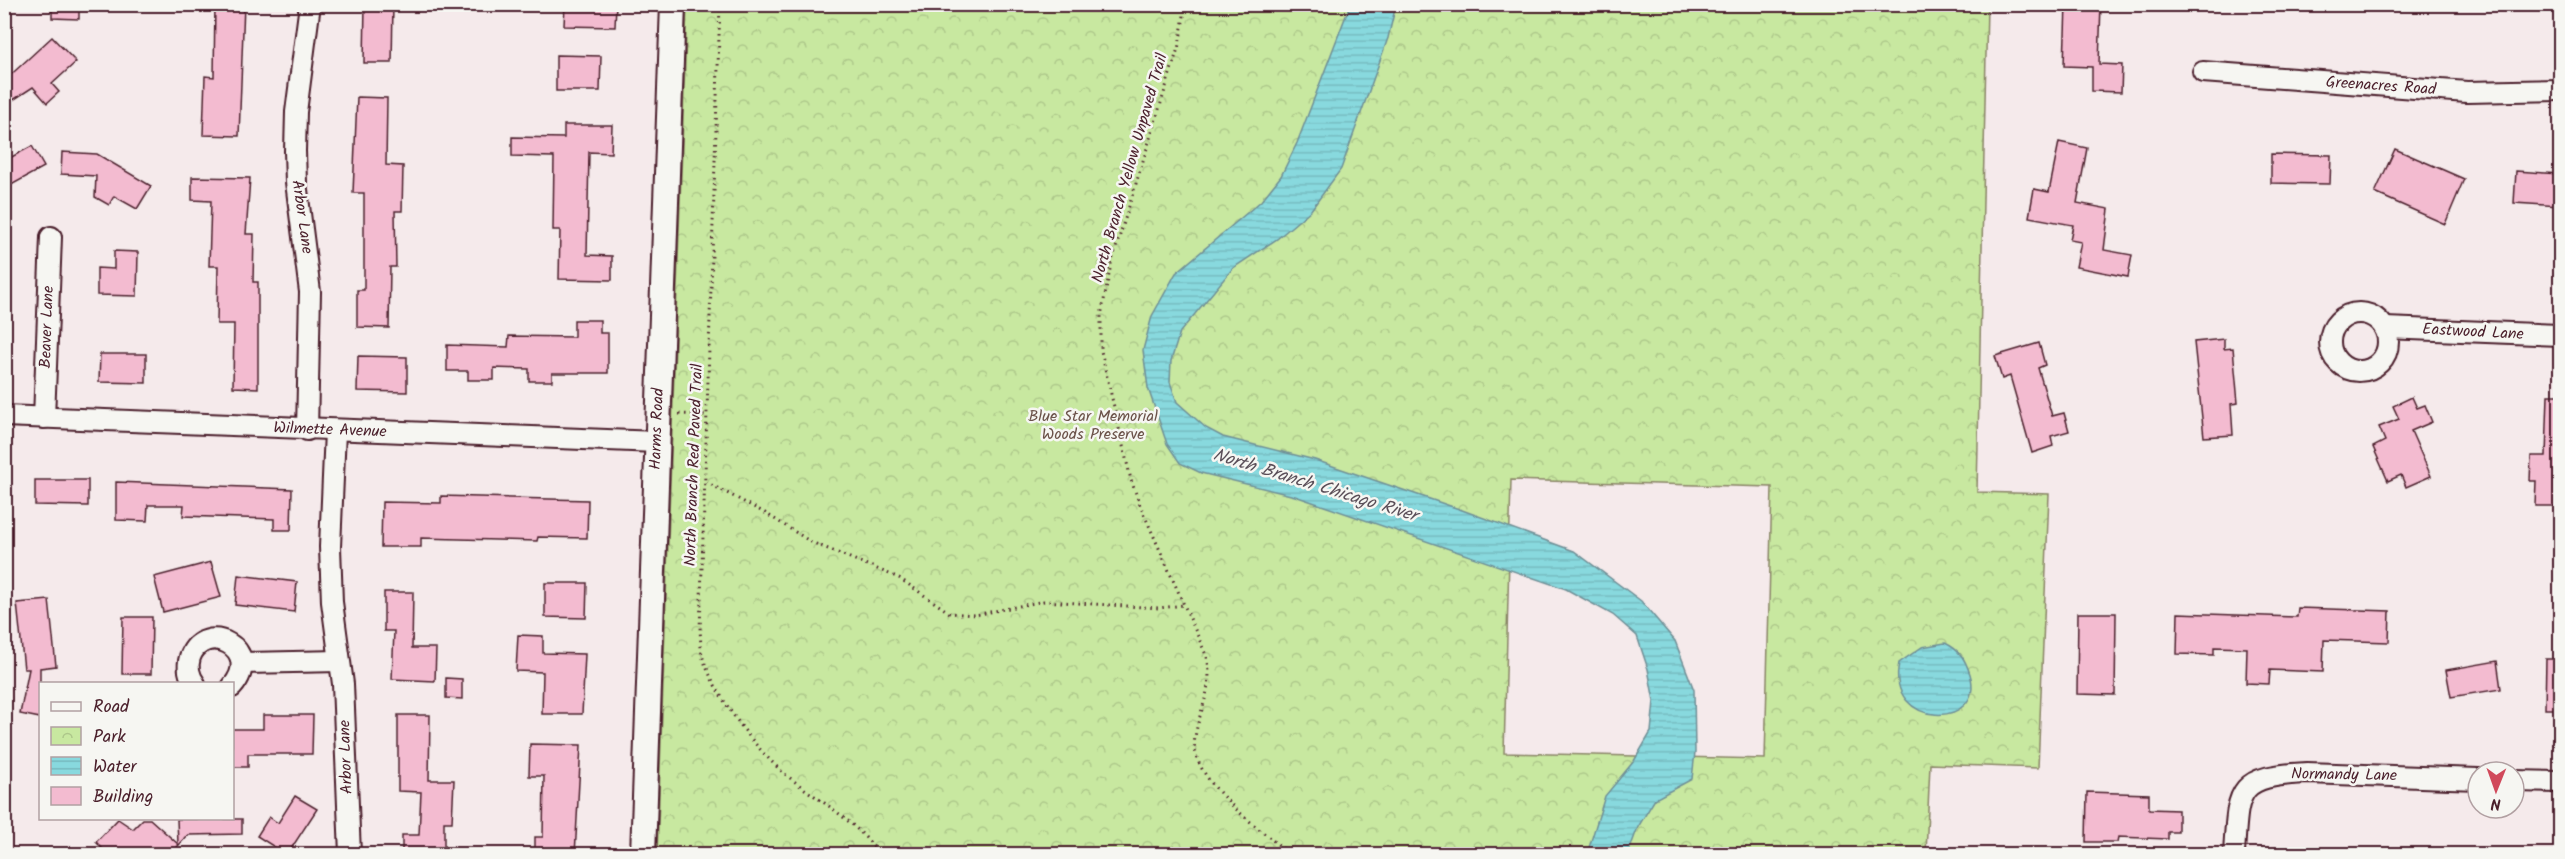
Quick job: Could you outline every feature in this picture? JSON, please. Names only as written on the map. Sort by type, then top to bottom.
[{"type":"main road","name":"Harms Road","points":[[643,855],[673,4]]},
{"type":"street","name":"Arbor Lane","points":[[307,430],[310,292],[296,182],[295,152],[296,112],[310,4]]},
{"type":"street","name":"Greenacres Road","points":[[2203,72],[2467,92],[2560,90]]},
{"type":"street","name":"Beaver Lane","points":[[44,418],[51,237]]},
{"type":"street","name":"Eastwood Lane","points":[[2385,328],[2560,335]]},
{"type":"street","name":"Wilmette Avenue","points":[[4,417],[657,442]]},
{"type":"street","name":"Arbor Lane","points":[[335,431],[330,547],[332,602],[345,713],[350,855]]},
{"type":"street","points":[[194,682],[189,673],[189,664],[195,648],[210,640],[227,642],[240,654],[242,672],[234,684]]},
{"type":"street","points":[[242,663],[339,661]]},
{"type":"street","name":"Normandy Lane","points":[[2234,855],[2237,807],[2242,794],[2250,784],[2263,778],[2282,774],[2307,773],[2466,779]]},
{"type":"street","points":[[2526,781],[2560,782]]},
{"type":"path","name":"North Branch Red Paved Trail","points":[[720,4],[700,630],[702,656],[735,716],[758,748],[784,773],[850,820],[866,836],[879,855]]},
{"type":"path","name":"North Branch Yellow Unpaved Trail","points":[[1186,4],[1179,45],[1111,264],[1100,334],[1101,351],[1131,480],[1208,657],[1211,673],[1210,686],[1194,740],[1198,761],[1220,796],[1289,855]]},
{"type":"path","points":[[672,414],[707,415]]},
{"type":"path","points":[[705,481],[765,513],[811,542],[899,579],[950,613],[975,615],[1044,601],[1159,608],[1184,605]]},
{"type":"green space","name":"Blue Star Memorial Woods Preserve","points":[[687,5],[1987,5],[1977,492],[2049,494],[2038,768],[1930,764],[1926,854],[657,854]],"holes":[[[1511,480],[1772,487],[1765,759],[1504,753]]]},
{"type":"water","name":"North Branch Chicago River","points":[[1350,5],[1396,5],[1388,38],[1341,169],[1311,210],[1277,239],[1233,268],[1180,332],[1171,361],[1170,382],[1177,402],[1206,428],[1223,437],[1315,460],[1574,551],[1641,601],[1675,641],[1694,690],[1695,752],[1692,779],[1655,799],[1638,827],[1628,854],[1587,854],[1605,796],[1634,761],[1651,732],[1654,701],[1648,669],[1637,636],[1613,615],[1566,589],[1295,496],[1201,473],[1180,463],[1167,444],[1148,388],[1143,350],[1152,316],[1176,273],[1261,201],[1281,176],[1297,143]]},
{"type":"water","points":[[1945,643],[1955,649],[1964,659],[1970,674],[1971,692],[1964,705],[1951,713],[1936,714],[1920,710],[1907,700],[1899,685],[1899,663],[1922,647]]},
{"type":"building","points":[[52,4],[79,4],[79,19],[52,18]]},
{"type":"building","points":[[215,4],[244,4],[239,136],[203,135],[205,76],[214,77]]},
{"type":"building","points":[[365,4],[393,4],[392,63],[364,63]]},
{"type":"building","points":[[565,4],[616,4],[615,27],[564,26]]},
{"type":"building","points":[[2066,4],[2101,4],[2099,64],[2122,65],[2121,92],[2092,91],[2092,67],[2064,66]]},
{"type":"building","points":[[52,37],[76,62],[52,84],[59,92],[47,103],[33,87],[4,106],[4,81]]},
{"type":"building","points":[[556,55],[601,56],[600,91],[556,91]]},
{"type":"building","points":[[357,97],[387,98],[386,165],[403,166],[402,211],[395,211],[396,267],[390,267],[389,328],[357,327],[357,290],[364,290],[364,193],[353,193]]},
{"type":"building","points":[[564,125],[612,125],[611,153],[589,152],[587,255],[612,256],[612,280],[559,279],[560,230],[553,230],[554,157],[512,156],[512,137],[564,138]]},
{"type":"building","points":[[2059,142],[2087,148],[2077,203],[2109,209],[2104,250],[2132,255],[2128,277],[2076,267],[2081,242],[2070,240],[2073,225],[2029,217],[2034,189],[2049,192]]},
{"type":"building","points":[[32,146],[44,167],[4,189],[4,161]]},
{"type":"building","points":[[2395,149],[2464,179],[2445,224],[2375,193]]},
{"type":"building","points":[[62,152],[97,154],[151,186],[137,209],[114,196],[109,205],[95,197],[96,176],[61,174]]},
{"type":"building","points":[[2271,154],[2331,155],[2330,184],[2271,183]]},
{"type":"building","points":[[2516,171],[2560,174],[2560,206],[2514,203]]},
{"type":"building","points":[[192,177],[250,178],[246,234],[254,234],[253,282],[258,282],[258,388],[233,387],[234,324],[217,324],[218,266],[209,266],[211,201],[192,200]]},
{"type":"building","points":[[114,251],[138,252],[137,296],[97,295],[97,268],[114,269]]},
{"type":"building","points":[[574,320],[600,320],[600,333],[608,333],[608,373],[552,373],[552,381],[529,381],[529,369],[494,368],[494,380],[468,380],[468,371],[447,371],[447,345],[508,347],[509,336],[574,337]]},
{"type":"building","points":[[2224,339],[2224,349],[2233,348],[2238,403],[2231,404],[2233,435],[2204,437],[2194,342]]},
{"type":"building","points":[[2039,343],[2045,365],[2038,368],[2052,416],[2064,413],[2069,431],[2051,436],[2053,446],[2032,453],[2010,376],[2002,379],[1995,356]]},
{"type":"building","points":[[100,354],[146,354],[146,383],[99,382]]},
{"type":"building","points":[[358,356],[407,357],[407,392],[357,391]]},
{"type":"building","points":[[2548,395],[2560,395],[2560,506],[2535,506],[2536,481],[2530,481],[2531,456],[2546,456]]},
{"type":"building","points":[[2412,397],[2417,408],[2425,405],[2432,422],[2411,431],[2431,476],[2406,487],[2401,475],[2388,481],[2373,447],[2385,441],[2379,427],[2399,419],[2393,406]]},
{"type":"building","points":[[35,480],[88,480],[88,506],[35,505]]},
{"type":"building","points":[[116,482],[292,489],[291,530],[274,530],[274,519],[183,516],[184,505],[148,505],[147,521],[116,520]]},
{"type":"building","points":[[441,496],[588,500],[587,538],[538,537],[537,541],[421,538],[421,547],[381,547],[382,502],[441,503]]},
{"type":"building","points":[[211,562],[221,597],[163,612],[154,577]]},
{"type":"building","points":[[238,575],[297,582],[294,612],[235,605]]},
{"type":"building","points":[[545,583],[587,583],[586,618],[545,617]]},
{"type":"building","points":[[384,592],[413,592],[412,648],[436,648],[435,681],[392,679],[394,631],[384,631]]},
{"type":"building","points":[[49,600],[56,666],[40,668],[39,718],[20,714],[29,669],[24,669],[17,603]]},
{"type":"building","points":[[2298,608],[2390,611],[2389,642],[2324,640],[2323,672],[2270,670],[2269,684],[2246,683],[2247,648],[2214,647],[2214,655],[2177,654],[2178,613],[2297,617]]},
{"type":"building","points":[[2078,613],[2116,613],[2115,695],[2077,694]]},
{"type":"building","points":[[123,617],[152,617],[151,674],[122,674]]},
{"type":"building","points":[[518,635],[543,636],[543,653],[585,654],[582,714],[542,714],[543,672],[516,671]]},
{"type":"building","points":[[2546,659],[2560,659],[2560,709],[2545,709]]},
{"type":"building","points":[[2497,661],[2501,689],[2451,697],[2446,670]]},
{"type":"building","points":[[446,678],[462,679],[462,699],[446,698]]},
{"type":"building","points":[[263,715],[313,715],[312,754],[248,754],[248,767],[234,767],[234,729],[263,729]]},
{"type":"building","points":[[398,715],[430,715],[429,780],[454,780],[452,822],[444,822],[444,855],[402,855],[402,835],[419,835],[421,792],[398,791]]},
{"type":"building","points":[[530,744],[581,745],[575,855],[535,855],[535,837],[543,837],[544,776],[529,776]]},
{"type":"building","points":[[2087,792],[2149,794],[2149,809],[2178,810],[2178,832],[2168,832],[2168,839],[2118,837],[2117,842],[2086,842]]},
{"type":"building","points":[[295,796],[317,809],[287,855],[257,836],[269,817],[278,823]]},
{"type":"building","points":[[242,819],[242,834],[188,835],[170,855],[109,855],[96,842],[117,820],[133,829],[142,820],[151,820],[178,844],[177,820]]}]
